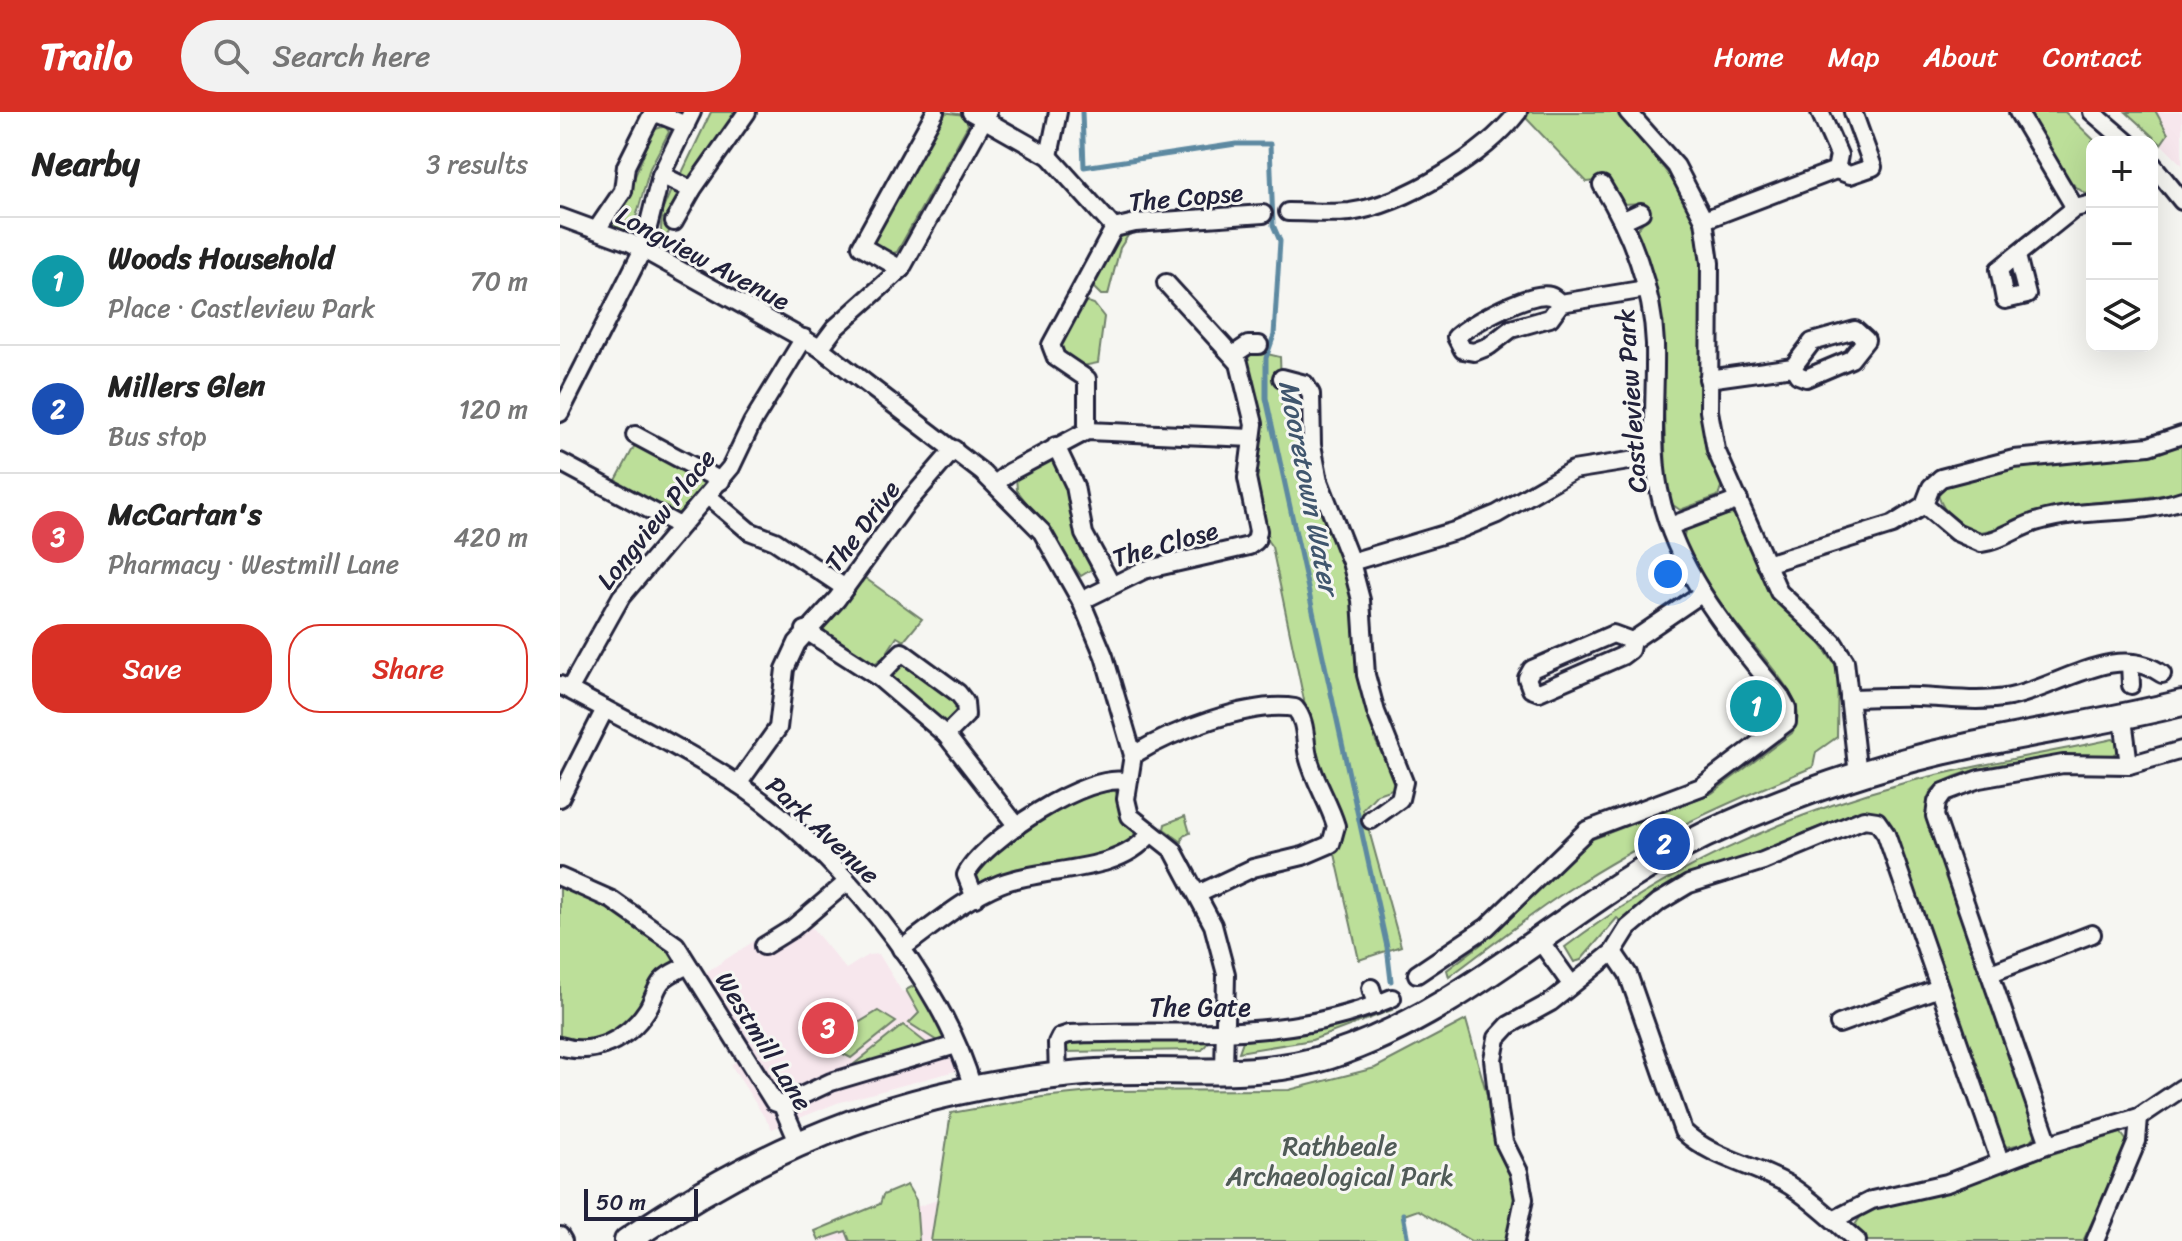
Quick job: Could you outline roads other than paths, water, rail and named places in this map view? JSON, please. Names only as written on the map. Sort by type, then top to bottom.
[{"type":"street","points":[[674,222],[692,190],[747,112]]},
{"type":"street","points":[[901,269],[861,246],[935,112]]},
{"type":"street","points":[[1049,156],[1058,112]]},
{"type":"street","points":[[1288,212],[1350,212],[1404,194],[1466,159],[1518,112]]},
{"type":"street","points":[[1628,112],[1676,166],[1704,220],[1710,263],[1708,379],[1716,450],[1779,592],[1833,642],[1845,661],[1858,775]]},
{"type":"street","points":[[1820,112],[1839,155],[1836,170]]},
{"type":"street","points":[[1704,220],[1836,170],[1850,175],[1873,167],[1853,112]]},
{"type":"street","points":[[2018,112],[2075,208]]},
{"type":"street","points":[[2092,112],[2120,136]]},
{"type":"street","points":[[562,405],[642,251],[661,175],[689,118],[656,113],[650,118],[626,166],[623,191],[597,229]]},
{"type":"street","points":[[820,348],[835,328],[901,269],[981,114]]},
{"type":"street","name":"The Copse","points":[[981,114],[1049,156],[1114,228]]},
{"type":"street","points":[[2158,171],[2182,201]]},
{"type":"street","points":[[661,175],[692,190]]},
{"type":"street","name":"Castleview Park","points":[[1417,974],[1487,927],[1587,830],[1676,798],[1725,772],[1787,722],[1787,708],[1781,697],[1701,594],[1670,526],[1654,457],[1655,344],[1646,289],[1624,220],[1602,185]]},
{"type":"street","points":[[2017,256],[2075,208],[2086,205]]},
{"type":"street","points":[[1624,220],[1641,212]]},
{"type":"street","name":"The Copse","points":[[1087,431],[1087,379],[1056,358],[1051,345],[1114,228],[1135,223],[1263,214]]},
{"type":"street","name":"Longview Avenue","points":[[560,217],[597,229],[642,251],[804,338],[954,449]]},
{"type":"street","name":"The Close","points":[[1081,601],[1144,570],[1249,546],[1256,541],[1258,531],[1247,478],[1252,438],[1251,403],[1233,355],[1166,283]]},
{"type":"street","points":[[1561,303],[1550,318],[1511,329],[1489,346],[1474,352],[1463,350],[1458,344],[1456,337],[1468,326],[1533,297],[1549,296],[1561,303],[1646,289]]},
{"type":"street","name":"Longview Place","points":[[565,688],[621,597],[721,481],[804,338]]},
{"type":"street","points":[[1233,355],[1248,345],[1259,345]]},
{"type":"street","points":[[1708,379],[1793,367]]},
{"type":"street","points":[[1282,378],[1308,386],[1311,394],[1312,445],[1319,481],[1351,562],[1361,600],[1366,675],[1376,712],[1404,782],[1400,799],[1371,820]]},
{"type":"street","points":[[995,484],[1056,446],[1087,431],[1252,438]]},
{"type":"street","points":[[635,435],[721,481]]},
{"type":"street","points":[[1766,564],[1892,525],[1924,505],[1931,487],[1941,478],[2057,452],[2149,446],[2182,435]]},
{"type":"street","points":[[1056,446],[1075,486],[1084,534],[1111,584]]},
{"type":"street","points":[[954,449],[995,484],[1042,532],[1081,601],[1104,656],[1133,755],[1128,782],[1130,816],[1173,850],[1213,925],[1226,974],[1224,1072]]},
{"type":"street","name":"The Drive","points":[[738,784],[778,728],[785,669],[805,630],[845,588],[903,508],[954,449]]},
{"type":"street","points":[[1351,562],[1484,519],[1573,470],[1654,457]]},
{"type":"street","points":[[560,462],[680,526]]},
{"type":"street","points":[[709,497],[749,531],[775,541],[845,588]]},
{"type":"street","name":"Castleview Park","points":[[1670,526],[1739,500]]},
{"type":"street","points":[[1924,505],[1956,532],[1981,543],[2039,521],[2098,511],[2160,508],[2182,500]]},
{"type":"street","points":[[1632,641],[1613,634],[1532,669],[1527,678],[1531,689],[1539,692],[1622,656],[1630,650],[1632,641],[1701,594]]},
{"type":"street","points":[[805,630],[878,677],[946,735],[1017,826]]},
{"type":"street","points":[[878,677],[902,652],[909,653],[958,693],[965,702],[966,715],[946,735]]},
{"type":"street","points":[[1849,698],[1914,696],[1977,701],[2040,690],[2111,662],[2152,667],[2162,674]]},
{"type":"street","points":[[2130,663],[2131,685]]},
{"type":"street","name":"Park Avenue","points":[[565,688],[738,784],[792,828],[847,882],[927,987],[956,1045],[973,1089]]},
{"type":"street","points":[[627,1241],[720,1181],[798,1142],[884,1111],[973,1089],[1058,1076],[1118,1071],[1224,1072],[1283,1067],[1366,1043],[1435,1011],[1647,866],[1770,807],[1858,775],[1967,746],[2123,719],[2182,703]]},
{"type":"street","points":[[1133,755],[1183,731],[1248,712],[1287,706],[1295,708],[1304,720],[1307,754],[1316,786],[1336,826],[1331,844],[1303,856],[1253,868],[1198,894]]},
{"type":"street","points":[[560,798],[605,709]]},
{"type":"street","points":[[2123,719],[2129,765]]},
{"type":"street","points":[[2049,1144],[1935,816],[1937,802],[1944,792],[2014,770],[2063,764],[2129,765],[2182,750]]},
{"type":"street","points":[[975,898],[966,875],[971,866],[1017,826],[1085,789],[1120,780],[1128,782]]},
{"type":"street","points":[[1515,1241],[1524,1199],[1519,1172],[1504,1142],[1493,1059],[1497,1038],[1509,1025],[1551,1002],[1613,952],[1628,928],[1659,902],[1689,884],[1763,861],[1864,819],[1877,821],[1886,834],[2000,1161]]},
{"type":"street","points":[[901,949],[998,885],[1124,854],[1150,834]]},
{"type":"street","name":"Westmill Lane","points":[[560,877],[612,900],[676,945],[774,1102],[782,1105],[798,1142]]},
{"type":"street","points":[[764,946],[793,928],[847,882]]},
{"type":"street","points":[[1991,973],[2092,934]]},
{"type":"street","points":[[1538,938],[1571,984]]},
{"type":"street","points":[[1613,952],[1628,974],[1683,1131],[1697,1144],[1790,1186],[1835,1219],[1857,1241]]},
{"type":"street","points":[[560,1046],[572,1049],[610,1043],[633,1027],[648,1009],[663,979],[688,965]]},
{"type":"street","points":[[1839,1024],[1939,988]]},
{"type":"street","name":"The Gate","points":[[1058,1076],[1057,1043],[1060,1037],[1069,1034],[1280,1030],[1380,997]]},
{"type":"street","points":[[782,1105],[843,1078],[956,1045]]},
{"type":"street","points":[[1835,1219],[1872,1200],[1947,1183],[2049,1144],[2139,1117],[2182,1088]]},
{"type":"street","points":[[2095,1241],[2137,1141],[2139,1117]]},
{"type":"street","points":[[560,1236],[563,1241]]},
{"type":"waterway","name":"Mooretown Water","points":[[1082,112],[1084,167],[1236,144],[1270,144],[1273,225],[1280,241],[1274,335],[1266,358],[1266,398],[1387,947],[1391,981]]},
{"type":"waterway","name":"Mooretown Water","points":[[1403,1214],[1408,1241]]},
{"type":"place","name":"Woods Household","points":[[1756,706]]},
{"type":"place","name":"Millers Glen","points":[[1664,844]]},
{"type":"place","name":"McCartan's","points":[[828,1028]]},
{"type":"park label","name":"Rathbeale Archaeological Park","points":[[1340,1161]]}]
